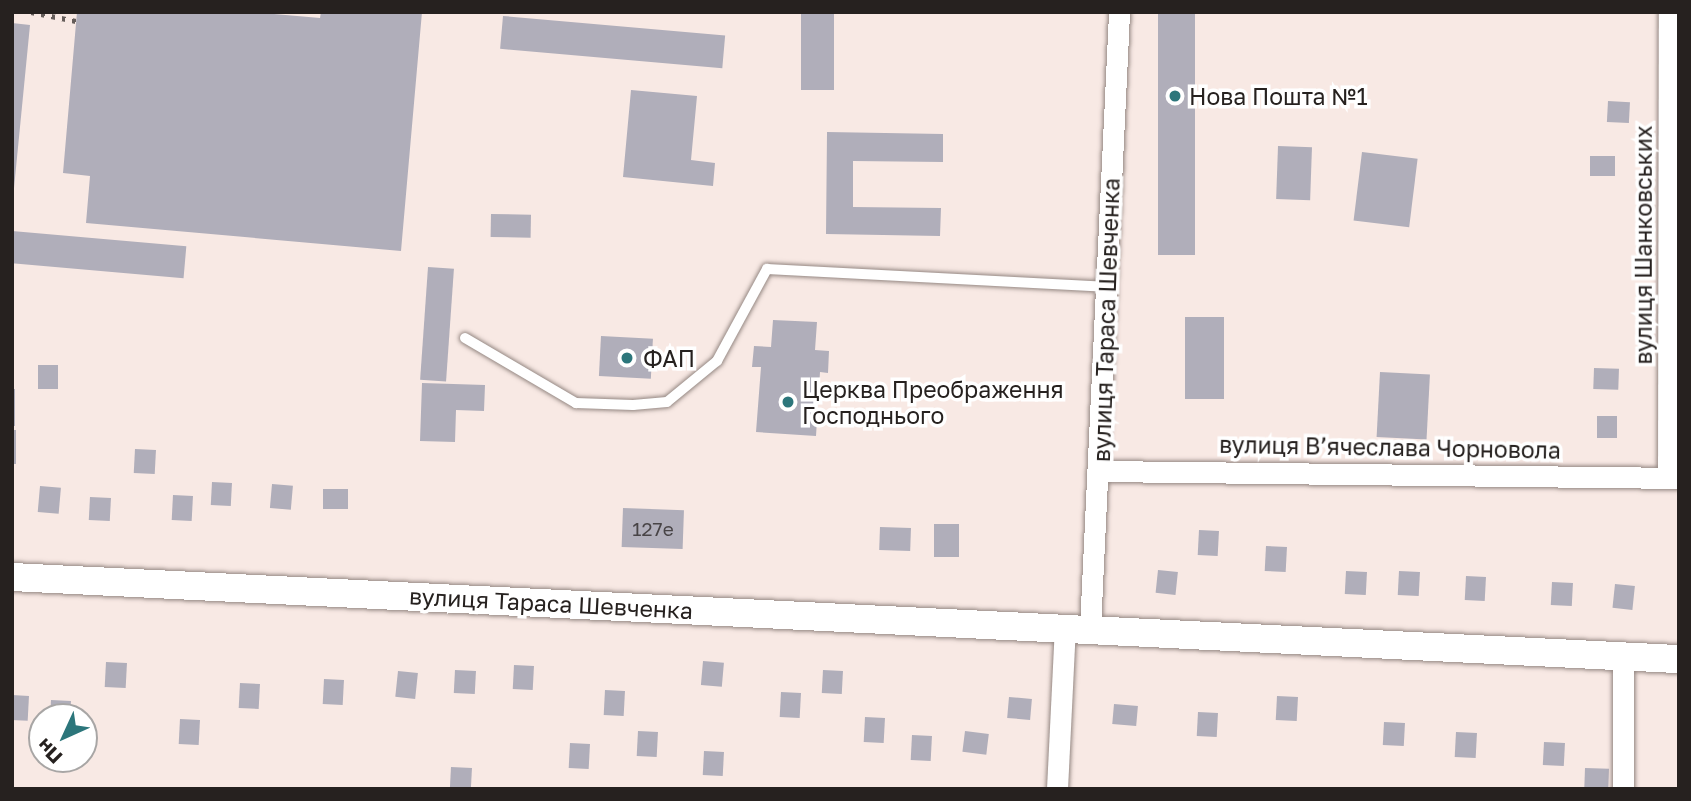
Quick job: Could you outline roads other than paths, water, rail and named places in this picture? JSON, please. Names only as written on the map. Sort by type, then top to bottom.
[{"type":"street","name":"вулиця Тараса Шевченка","points":[[1078,628],[1100,471],[1105,287],[1119,12]]},
{"type":"street","name":"вулиця Шанковських","points":[[1669,12],[1674,478]]},
{"type":"street","name":"вулиця Вʼячеслава Чорновола","points":[[1100,471],[1674,478]]},
{"type":"street","name":"вулиця Тараса Шевченка","points":[[12,577],[1679,659]]},
{"type":"street","points":[[1057,789],[1078,628]]},
{"type":"street","points":[[1623,656],[1623,789]]},
{"type":"lane","points":[[465,338],[576,403],[633,405],[667,402],[693,385],[717,361],[767,269],[1105,287]]},
{"type":"railway","points":[[31,12],[76,21]]},
{"type":"place","name":"Нова Пошта №1","points":[[1175,96]]},
{"type":"place","name":"ФАП","points":[[627,358]]},
{"type":"place","name":"Церква Преображення Господнього","points":[[788,402]]}]
